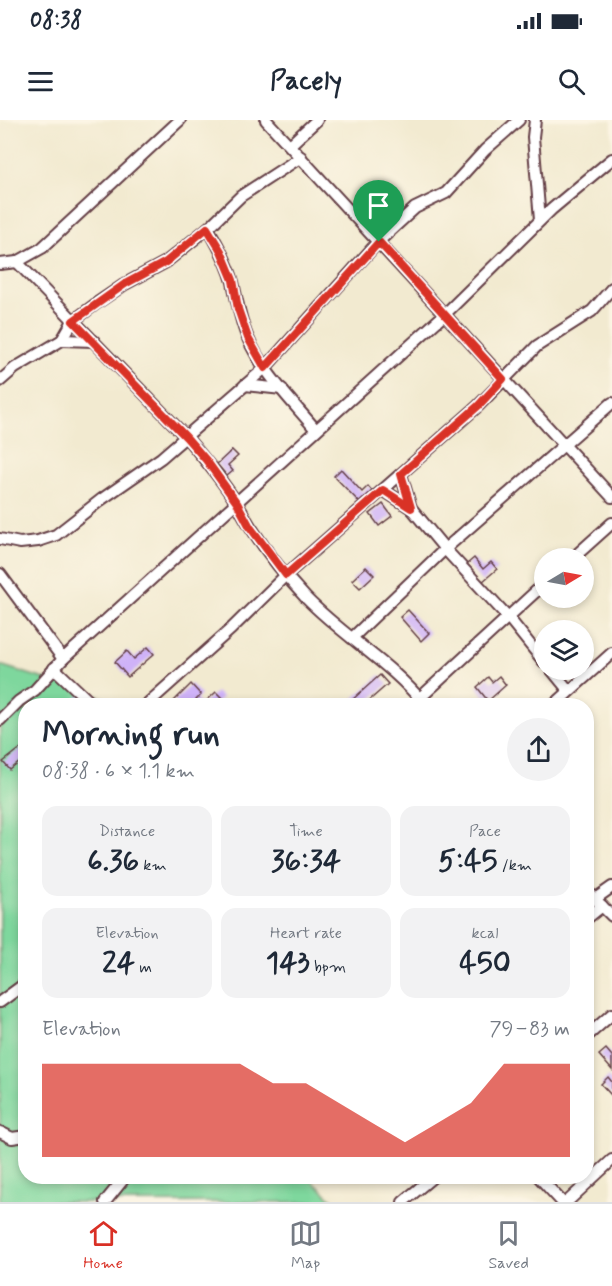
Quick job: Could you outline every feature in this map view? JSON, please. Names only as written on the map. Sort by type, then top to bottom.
[{"type":"street","points":[[0,264],[17,262],[42,248],[180,120]]},
{"type":"street","points":[[266,120],[612,496]]},
{"type":"street","points":[[290,145],[317,120]]},
{"type":"street","points":[[0,539],[20,543],[38,541],[56,535],[102,499],[161,458],[265,368],[379,242],[415,208],[446,193],[485,150],[519,120]]},
{"type":"street","points":[[535,120],[533,137],[540,220]]},
{"type":"street","points":[[0,381],[21,364],[62,340],[73,321],[125,284],[166,262],[241,196],[301,157]]},
{"type":"street","points":[[23,698],[35,690],[63,659],[445,314],[540,220],[612,159]]},
{"type":"street","points":[[207,228],[221,251],[233,280],[238,309],[248,338],[265,368],[316,430]]},
{"type":"street","points":[[17,262],[206,460],[237,503],[250,527],[306,598],[404,681],[420,698]]},
{"type":"street","points":[[154,698],[231,629],[286,575],[478,406],[537,346],[560,329],[592,311],[612,288]]},
{"type":"street","points":[[62,340],[93,341]]},
{"type":"street","points":[[245,385],[282,389]]},
{"type":"street","points":[[352,638],[445,549],[612,403]]},
{"type":"street","points":[[401,474],[411,508]]},
{"type":"street","points":[[383,490],[411,508],[534,650]]},
{"type":"street","points":[[584,548],[612,523]]},
{"type":"street","points":[[0,574],[63,659]]},
{"type":"street","points":[[426,698],[534,593]]},
{"type":"street","points":[[562,698],[612,653]]},
{"type":"street","points":[[54,668],[86,698]]},
{"type":"street","points":[[560,680],[569,691]]},
{"type":"street","points":[[0,720],[18,702]]},
{"type":"street","points":[[594,909],[612,887]]},
{"type":"street","points":[[594,898],[612,916]]},
{"type":"street","points":[[0,1002],[18,989]]},
{"type":"street","points":[[594,1030],[612,1014]]},
{"type":"street","points":[[0,1132],[12,1137],[18,1137]]},
{"type":"street","points":[[594,1177],[612,1160]]},
{"type":"street","points":[[105,1202],[120,1184]]},
{"type":"street","points":[[403,1202],[424,1184]]},
{"type":"street","points":[[545,1184],[562,1202]]},
{"type":"street","points":[[567,1202],[586,1184]]},
{"type":"green space","points":[[0,665],[104,698],[18,698],[18,1184],[316,1184],[335,1202],[0,1202]]},
{"type":"building","points":[[232,450],[238,456],[228,465],[233,471],[227,476],[217,464]]},
{"type":"building","points":[[341,469],[362,492],[368,486],[373,492],[361,504],[334,476]]},
{"type":"building","points":[[383,504],[392,516],[379,526],[370,514]]},
{"type":"building","points":[[474,558],[483,569],[491,562],[497,569],[482,582],[467,564]]},
{"type":"building","points":[[366,567],[374,575],[360,588],[352,580]]},
{"type":"building","points":[[408,610],[429,633],[421,641],[400,617]]},
{"type":"building","points":[[148,647],[154,654],[128,677],[115,662],[127,651],[134,659]]},
{"type":"building","points":[[380,675],[388,684],[372,698],[354,698]]},
{"type":"building","points":[[499,676],[506,685],[491,698],[486,698],[477,687],[488,677],[492,682]]},
{"type":"building","points":[[191,684],[201,695],[198,698],[177,698]]},
{"type":"building","points":[[216,692],[222,698],[210,698]]},
{"type":"building","points":[[18,750],[18,764],[10,770],[3,762]]},
{"type":"building","points":[[606,1049],[612,1056],[612,1070],[599,1055]]},
{"type":"building","points":[[608,1077],[612,1082],[612,1096],[601,1084]]},
{"type":"route","points":[[207,228],[221,251],[233,280],[238,309],[248,338],[265,368],[379,242],[503,379],[454,429],[401,474],[411,508],[383,490],[286,575],[250,527],[237,503],[206,460],[73,321],[125,284],[166,262],[207,228]]}]
